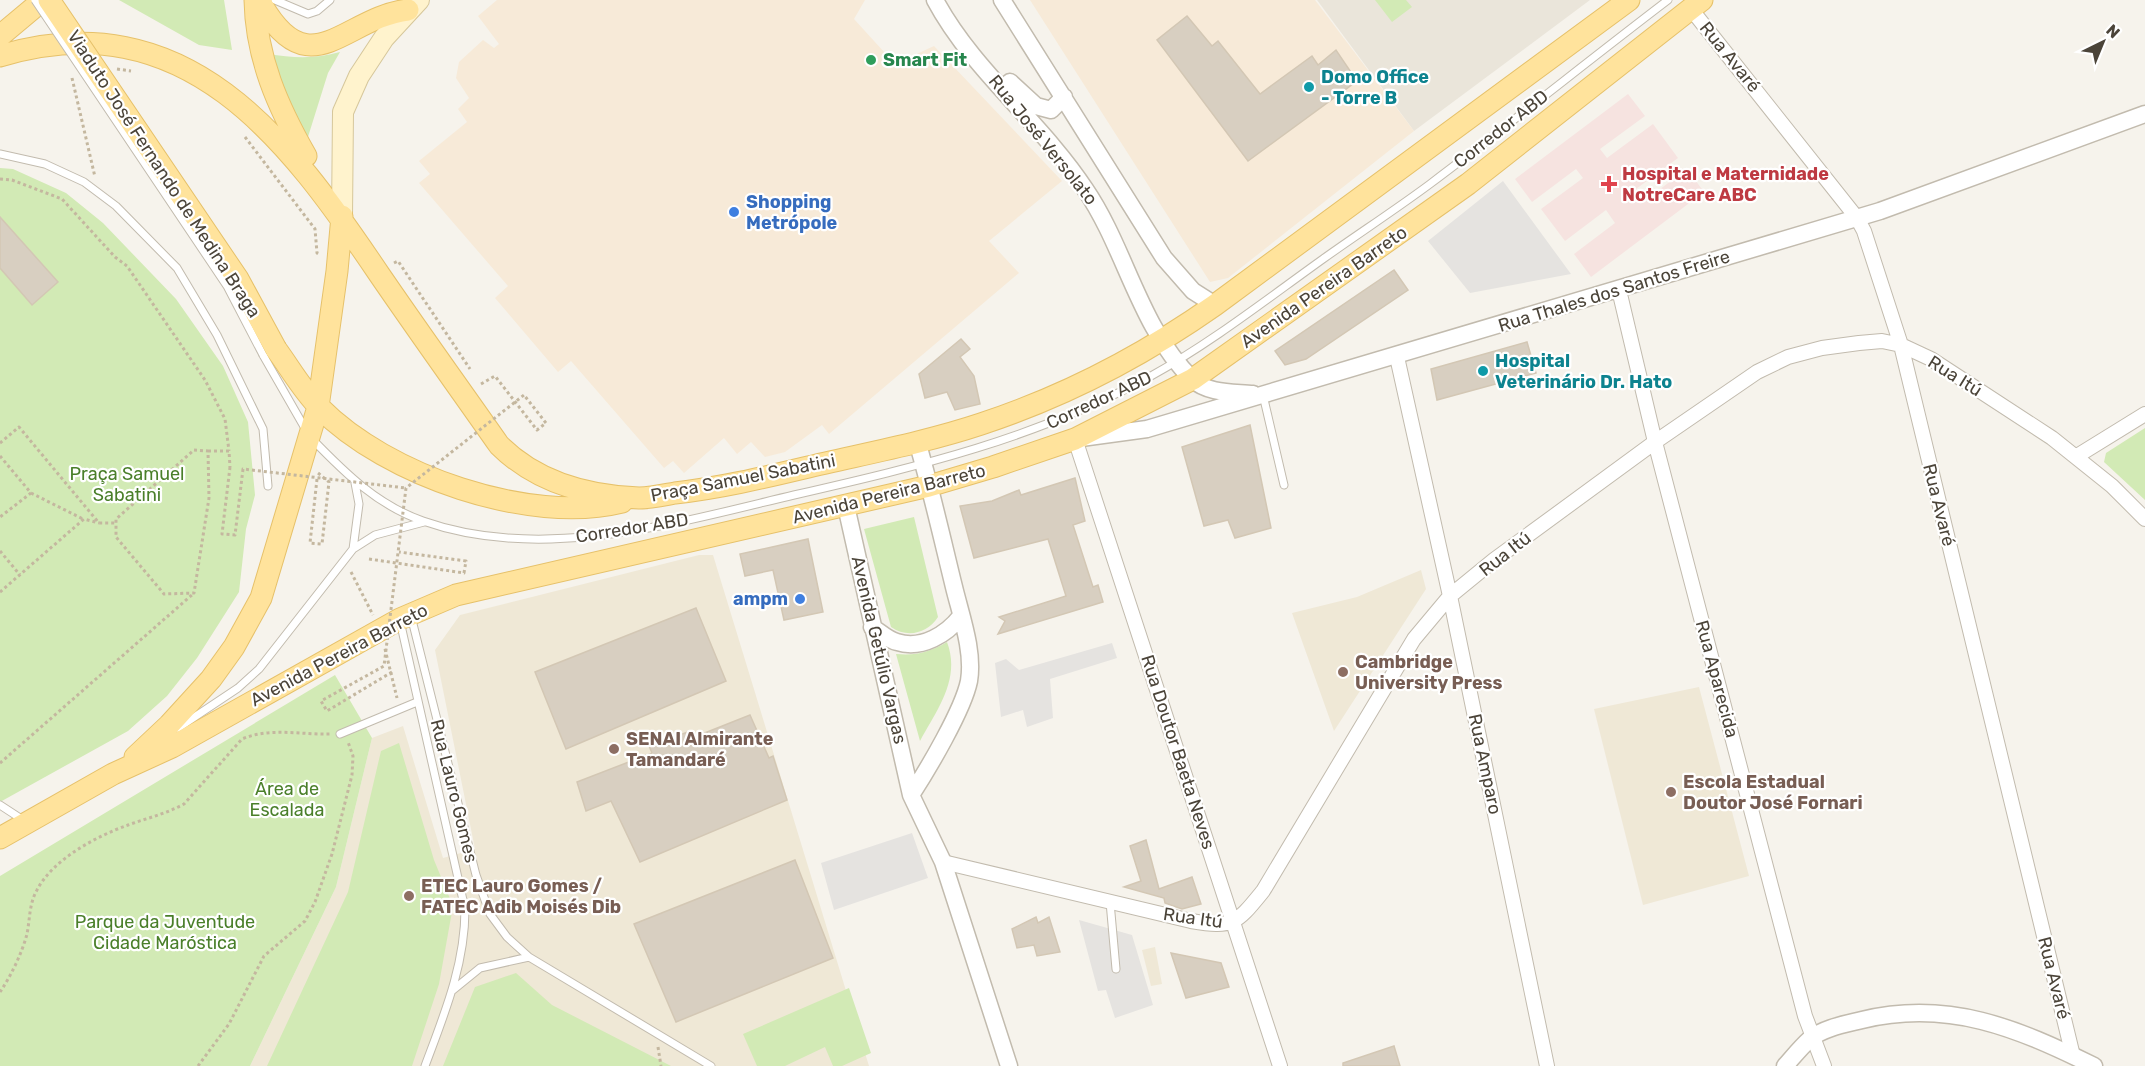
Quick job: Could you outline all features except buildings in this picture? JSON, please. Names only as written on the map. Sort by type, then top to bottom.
[{"type":"main road","points":[[0,36],[43,0]]},
{"type":"main road","name":"Viaduto José Fernando de Medina Braga","points":[[49,0],[226,261],[270,352],[318,407]]},
{"type":"main road","points":[[257,0],[278,30],[289,38],[315,44],[334,42],[372,18],[410,4]]},
{"type":"main road","points":[[257,0],[260,50],[283,117],[342,216]]},
{"type":"main road","points":[[917,441],[1020,410],[1099,374],[1162,340],[1215,305],[1629,0]]},
{"type":"main road","points":[[113,774],[143,750],[211,679],[249,622],[271,572],[318,407],[337,271],[342,216],[343,112],[359,76],[410,4]]},
{"type":"main road","name":"Avenida Pereira Barreto","points":[[0,837],[113,774],[172,747],[405,616],[456,595],[929,486],[1075,439],[1193,379],[1468,184],[1697,4]]},
{"type":"main road","name":"Praça Samuel Sabatini","points":[[0,56],[47,42],[99,38],[156,51],[187,62],[244,102],[274,133],[342,216],[498,445],[517,463],[544,478],[570,488],[640,498],[703,490],[917,441]]},
{"type":"main road","points":[[318,407],[339,425],[377,451],[445,483],[510,500],[541,505],[580,508],[640,498]]},
{"type":"street","name":"Rua José Versolato","points":[[935,0],[950,26],[1084,186],[1110,231],[1148,318],[1177,361],[1193,379],[1211,389],[1263,395]]},
{"type":"street","points":[[992,0],[1014,19]]},
{"type":"street","name":"Rua José Versolato","points":[[1002,0],[1164,258],[1193,291],[1215,305]]},
{"type":"street","name":"Rua Avaré","points":[[1697,4],[1857,218],[1900,345],[2073,1056]]},
{"type":"street","points":[[976,57],[996,69],[1042,110],[1051,110],[1064,97]]},
{"type":"street","name":"Rua Thales dos Santos Freire","points":[[1075,439],[1147,429],[1397,357],[1857,218],[2145,114]]},
{"type":"street","name":"Rua Aparecida","points":[[1619,290],[1655,442],[1812,1038],[1824,1066]]},
{"type":"street","name":"Rua Itú","points":[[943,862],[1191,921],[1216,924],[1234,922],[1263,891],[1414,639],[1450,596],[1494,560],[1655,442],[1756,372],[1788,357],[1822,348],[1882,341],[1900,345],[1931,359],[2077,456],[2145,519]]},
{"type":"street","name":"Rua Amparo","points":[[1397,357],[1450,596],[1547,1066]]},
{"type":"street","points":[[2077,456],[2145,414]]},
{"type":"street","name":"Rua Doutor Baeta Neves","points":[[1075,439],[1280,1066]]},
{"type":"street","points":[[911,795],[933,762],[969,680],[969,657],[961,616],[917,441]]},
{"type":"street","name":"Avenida Getúlio Vargas","points":[[846,506],[911,795],[943,862],[1009,1066]]},
{"type":"street","points":[[872,627],[897,642],[918,643],[939,637],[961,616]]},
{"type":"street","points":[[1785,1066],[1812,1038],[1842,1025],[1892,1013],[1949,1013],[2003,1025],[2094,1066]]},
{"type":"lane","name":"Corredor ABD","points":[[35,0],[270,352],[309,436],[355,483],[393,508],[424,522],[503,537],[590,537],[702,517],[924,465],[1014,438],[1116,394],[1177,361],[1416,194],[1668,0]]},
{"type":"lane","points":[[275,0],[308,14],[317,11],[330,0]]},
{"type":"lane","points":[[0,154],[45,164],[97,190],[177,268],[217,335],[263,429],[268,486]]},
{"type":"lane","points":[[1263,395],[1284,485]]},
{"type":"lane","points":[[353,549],[359,504],[355,483]]},
{"type":"lane","name":"Corredor ABD","points":[[143,750],[215,705],[259,669],[353,549],[375,536],[424,522]]},
{"type":"lane","name":"Rua Lauro Gomes","points":[[405,616],[417,702],[464,896],[465,931],[453,990],[425,1066]]},
{"type":"lane","name":"Rua Lauro Gomes","points":[[405,616],[459,817],[489,915],[507,937],[529,957],[711,1066]]},
{"type":"lane","points":[[340,734],[417,702]]},
{"type":"lane","points":[[0,805],[27,822]]},
{"type":"lane","points":[[1110,902],[1116,969]]},
{"type":"lane","points":[[453,990],[480,968],[529,957]]},
{"type":"path","points":[[111,68],[139,72]]},
{"type":"path","points":[[71,75],[92,158],[97,190]]},
{"type":"path","points":[[244,137],[315,229],[317,253],[337,271]]},
{"type":"path","points":[[0,179],[12,180],[62,199],[115,257],[127,266],[205,380],[225,419],[229,451],[230,467],[222,534],[236,535],[243,469],[406,488],[524,395],[546,423],[537,430],[519,406],[495,376],[482,386],[398,261],[379,273]]},
{"type":"path","points":[[0,443],[19,427],[99,523]]},
{"type":"path","points":[[194,593],[164,594],[116,537],[116,519],[194,450],[229,451]]},
{"type":"path","points":[[0,762],[194,593],[209,498],[208,451]]},
{"type":"path","points":[[0,456],[31,493],[84,519],[99,523],[116,523]]},
{"type":"path","points":[[318,478],[310,543],[322,544],[329,482]]},
{"type":"path","points":[[393,672],[327,711],[321,701],[384,666],[406,488]]},
{"type":"path","points":[[0,517],[31,493]]},
{"type":"path","points":[[0,592],[84,519]]},
{"type":"path","points":[[0,551],[20,575]]},
{"type":"path","points":[[369,559],[464,573],[466,561],[399,552]]},
{"type":"path","points":[[0,992],[27,934],[29,912],[36,890],[49,873],[74,853],[106,834],[171,811],[184,804],[242,739],[255,734],[282,732],[340,734],[350,745],[354,756],[352,775],[332,854],[315,902],[305,921],[264,956],[229,1024],[198,1066]]},
{"type":"path","points":[[0,983],[5,984]]},
{"type":"shaded area","name":"Shopping Metrópole","points":[[497,0],[865,0],[854,19],[895,64],[934,46],[1062,181],[989,241],[1019,273],[829,434],[822,425],[785,452],[765,457],[751,442],[737,454],[724,438],[684,473],[673,461],[664,468],[571,361],[558,372],[495,298],[508,286],[419,183],[430,174],[419,161],[467,122],[458,109],[469,98],[456,78],[459,62],[483,40],[494,48],[499,44],[478,16]]},
{"type":"shaded area","points":[[1030,0],[1315,0],[1414,131],[1228,278],[1210,282]]},
{"type":"shaded area","points":[[1317,0],[1590,0],[1414,131]]},
{"type":"shaded area","name":"Hospital e Maternidade NotreCare ABC","points":[[1628,94],[1645,116],[1600,149],[1607,158],[1653,124],[1678,158],[1636,189],[1644,201],[1687,169],[1704,192],[1591,277],[1574,254],[1615,223],[1606,210],[1565,241],[1541,209],[1583,178],[1576,169],[1532,202],[1515,179]]},
{"type":"shaded area","points":[[1503,181],[1571,274],[1470,293],[1428,241]]},
{"type":"shaded area","name":"SENAI Almirante Tamandaré","points":[[699,555],[713,555],[869,1066],[250,1066],[336,887],[372,738],[403,726],[443,858],[475,849],[435,650],[460,615]]},
{"type":"shaded area","name":"Cambridge University Press","points":[[1421,570],[1426,589],[1334,731],[1292,613],[1357,597]]},
{"type":"shaded area","points":[[1112,643],[1117,658],[1050,679],[1053,718],[1027,727],[1023,710],[1001,717],[995,663],[1006,659],[1019,670]]},
{"type":"shaded area","name":"Escola Estadual Doutor José Fornari","points":[[1699,687],[1749,876],[1643,905],[1594,709]]},
{"type":"shaded area","points":[[912,833],[928,878],[834,910],[821,863]]},
{"type":"shaded area","points":[[1079,920],[1132,935],[1153,1005],[1115,1018],[1106,990],[1098,991]]},
{"type":"shaded area","points":[[1155,947],[1162,984],[1151,986],[1142,950]]},
{"type":"green space","points":[[119,0],[224,0],[232,50],[199,45]]},
{"type":"green space","points":[[1375,0],[1406,0],[1412,7],[1392,22]]},
{"type":"green space","points":[[340,52],[328,73],[307,140],[268,54],[304,57]]},
{"type":"green space","name":"Praça Samuel Sabatini","points":[[0,168],[13,169],[66,193],[103,223],[176,299],[223,366],[248,422],[255,495],[246,529],[239,592],[197,658],[167,696],[128,731],[0,802]]},
{"type":"green space","points":[[2145,428],[2145,500],[2104,462],[2106,453]]},
{"type":"green space","points":[[914,517],[938,617],[923,631],[910,633],[891,627],[864,529]]},
{"type":"green space","points":[[947,642],[951,656],[949,681],[940,706],[920,741],[896,654],[923,652]]},
{"type":"green space","name":"Parque da Juventude Cidade Maróstica","points":[[335,675],[372,738],[336,887],[250,1066],[0,1066],[0,876]]},
{"type":"green space","points":[[399,743],[434,860],[453,906],[439,984],[412,1066],[267,1066],[348,892],[381,751]]},
{"type":"green space","points":[[516,973],[552,1005],[671,1066],[443,1066],[475,987]]},
{"type":"green space","points":[[849,988],[871,1053],[842,1066],[833,1066],[825,1047],[785,1066],[757,1066],[743,1034]]},
{"type":"place","name":"Smart Fit","points":[[871,60]]},
{"type":"place","name":"Domo Office - Torre B","points":[[1309,87]]},
{"type":"place","name":"Hospital e Maternidade NotreCare ABC","points":[[1609,184]]},
{"type":"place","name":"Shopping Metrópole","points":[[734,212]]},
{"type":"place","name":"Hospital Veterinário Dr. Hato","points":[[1483,371]]},
{"type":"place","name":"ampm","points":[[800,599]]},
{"type":"place","name":"Cambridge University Press","points":[[1343,672]]},
{"type":"place","name":"SENAI Almirante Tamandaré","points":[[614,749]]},
{"type":"place","name":"Escola Estadual Doutor José Fornari","points":[[1671,792]]},
{"type":"place","name":"ETEC Lauro Gomes / FATEC Adib Moisés Dib","points":[[409,896]]},
{"type":"park label","name":"Área de Escalada","points":[[287,799]]}]
